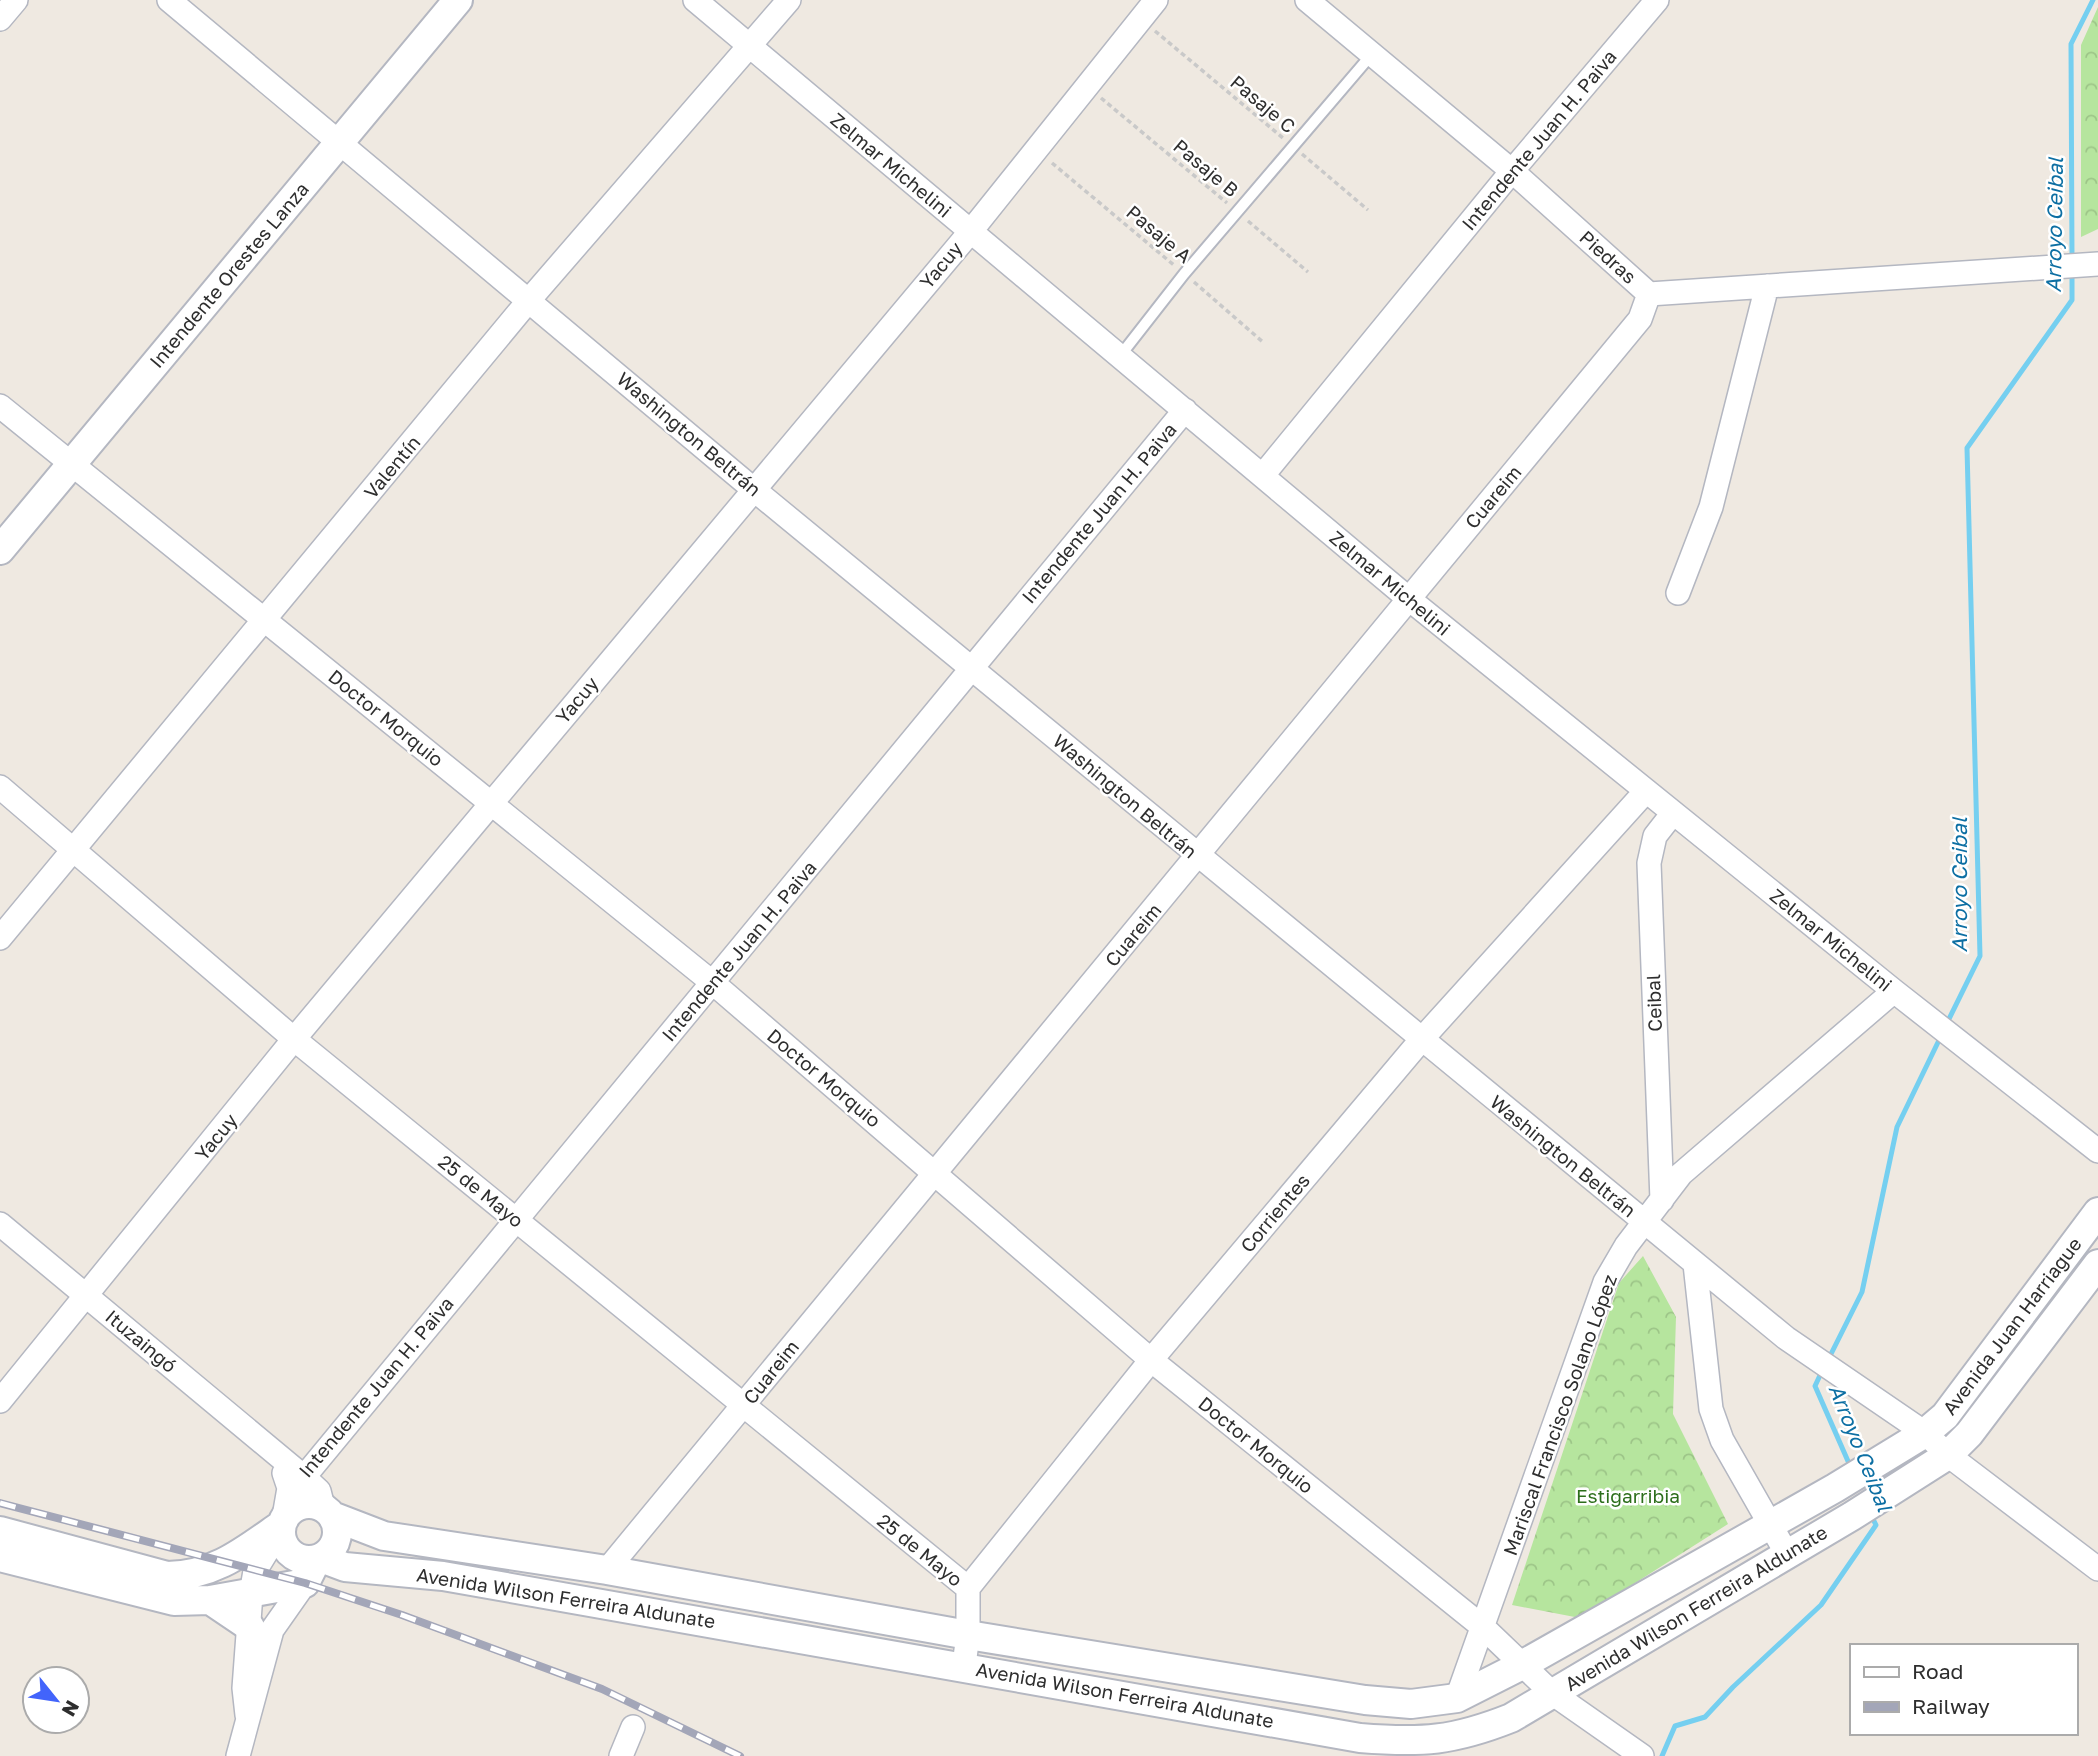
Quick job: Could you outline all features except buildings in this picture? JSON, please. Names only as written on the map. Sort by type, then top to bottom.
[{"type":"street","points":[[0,19],[16,0]]},
{"type":"street","name":"Washington Beltrán","points":[[169,0],[530,299],[752,488],[1644,1223],[1786,1338],[1925,1433],[1948,1455],[2098,1569]]},
{"type":"street","name":"Intendente Orestes Lanza","points":[[0,550],[458,0]]},
{"type":"street","name":"Zelmar Michelini","points":[[695,0],[1409,599],[1894,991],[1979,1054],[2098,1151]]},
{"type":"street","name":"Valentín","points":[[0,938],[530,299],[789,0]]},
{"type":"street","name":"Yacuy","points":[[0,1401],[294,1039],[752,488],[971,231],[1156,0]]},
{"type":"street","name":"Piedras","points":[[1307,0],[1512,171],[1649,294],[2098,264]]},
{"type":"street","name":"Intendente Juan H. Paiva","points":[[1263,475],[1512,171],[1657,0]]},
{"type":"street","points":[[1678,593],[1711,507],[1767,286]]},
{"type":"street","name":"Cuareim","points":[[607,1570],[935,1171],[1199,857],[1640,319],[1649,294]]},
{"type":"street","name":"Doctor Morquio","points":[[0,406],[713,983],[935,1171],[1151,1360],[1483,1628],[1520,1666],[1552,1693],[1638,1753]]},
{"type":"street","name":"Intendente Juan H. Paiva","points":[[296,1482],[713,983],[971,667],[1185,411]]},
{"type":"street","name":"25 de Mayo","points":[[0,787],[294,1039],[968,1588]]},
{"type":"street","name":"Corrientes","points":[[968,1588],[1151,1360],[1421,1040],[1646,791]]},
{"type":"street","name":"Ceibal","points":[[1662,1200],[1648,863],[1654,836],[1673,813]]},
{"type":"street","name":"Mariscal Francisco Solano López","points":[[1457,1698],[1605,1282],[1681,1174],[1894,991]]},
{"type":"street","name":"Avenida Juan Harriague","points":[[1885,1458],[1925,1433],[1945,1416],[2098,1212]]},
{"type":"street","name":"Ituzaingó","points":[[0,1224],[280,1460],[296,1482],[319,1491],[328,1512]]},
{"type":"street","points":[[1695,1264],[1710,1409],[1722,1440],[1787,1555]]},
{"type":"street","name":"Avenida Juan Harriague","points":[[1897,1487],[1948,1455],[1969,1434],[2098,1264]]},
{"type":"street","name":"Avenida Wilson Ferreira Aldunate","points":[[328,1512],[384,1536],[607,1570],[1365,1700],[1412,1704],[1457,1698],[1520,1666],[1885,1458]]},
{"type":"street","name":"Ituzaingó","points":[[282,1524],[296,1482]]},
{"type":"street","name":"Avenida Wilson Ferreira Aldunate","points":[[0,1557],[174,1601],[210,1600],[251,1594],[322,1567],[443,1576],[964,1665],[1360,1738],[1407,1742],[1449,1739],[1511,1718],[1897,1487]]},
{"type":"street","points":[[238,1756],[272,1630],[322,1567],[336,1539],[328,1512],[315,1504],[298,1505],[282,1524],[255,1571],[244,1688],[247,1715]]},
{"type":"street","points":[[0,1531],[167,1576],[184,1576],[228,1563],[282,1524]]},
{"type":"street","points":[[282,1524],[288,1552],[322,1567]]},
{"type":"street","points":[[964,1665],[968,1634],[968,1588]]},
{"type":"street","points":[[210,1600],[250,1627]]},
{"type":"street","points":[[621,1756],[633,1727]]},
{"type":"lane","points":[[1120,356],[1184,274],[1372,54]]},
{"type":"path","name":"Pasaje C","points":[[1141,19],[1368,209]]},
{"type":"path","name":"Pasaje B","points":[[1086,86],[1308,272]]},
{"type":"path","name":"Pasaje A","points":[[1034,149],[1264,343]]},
{"type":"green space","points":[[2098,7],[2098,229],[2081,237],[2081,45]]},
{"type":"green space","name":"Estigarribia","points":[[1643,1256],[1676,1317],[1673,1414],[1728,1524],[1580,1618],[1512,1605],[1619,1283]]},
{"type":"waterway","name":"Arroyo Ceibal","points":[[2072,258],[2071,44],[2093,0]]},
{"type":"waterway","name":"Arroyo Ceibal","points":[[1946,1025],[1980,956],[1967,448],[2072,300],[2072,272]]},
{"type":"waterway","name":"Arroyo Ceibal","points":[[1828,1360],[1862,1292],[1897,1127],[1942,1034]]},
{"type":"waterway","name":"Arroyo Ceibal","points":[[1822,1371],[1815,1386],[1851,1468]]},
{"type":"waterway","name":"Arroyo Ceibal","points":[[1662,1756],[1675,1726],[1705,1717],[1733,1687],[1821,1605],[1876,1525],[1871,1515]]},
{"type":"railway","points":[[0,1503],[305,1583],[402,1615],[602,1689],[740,1756]]}]
